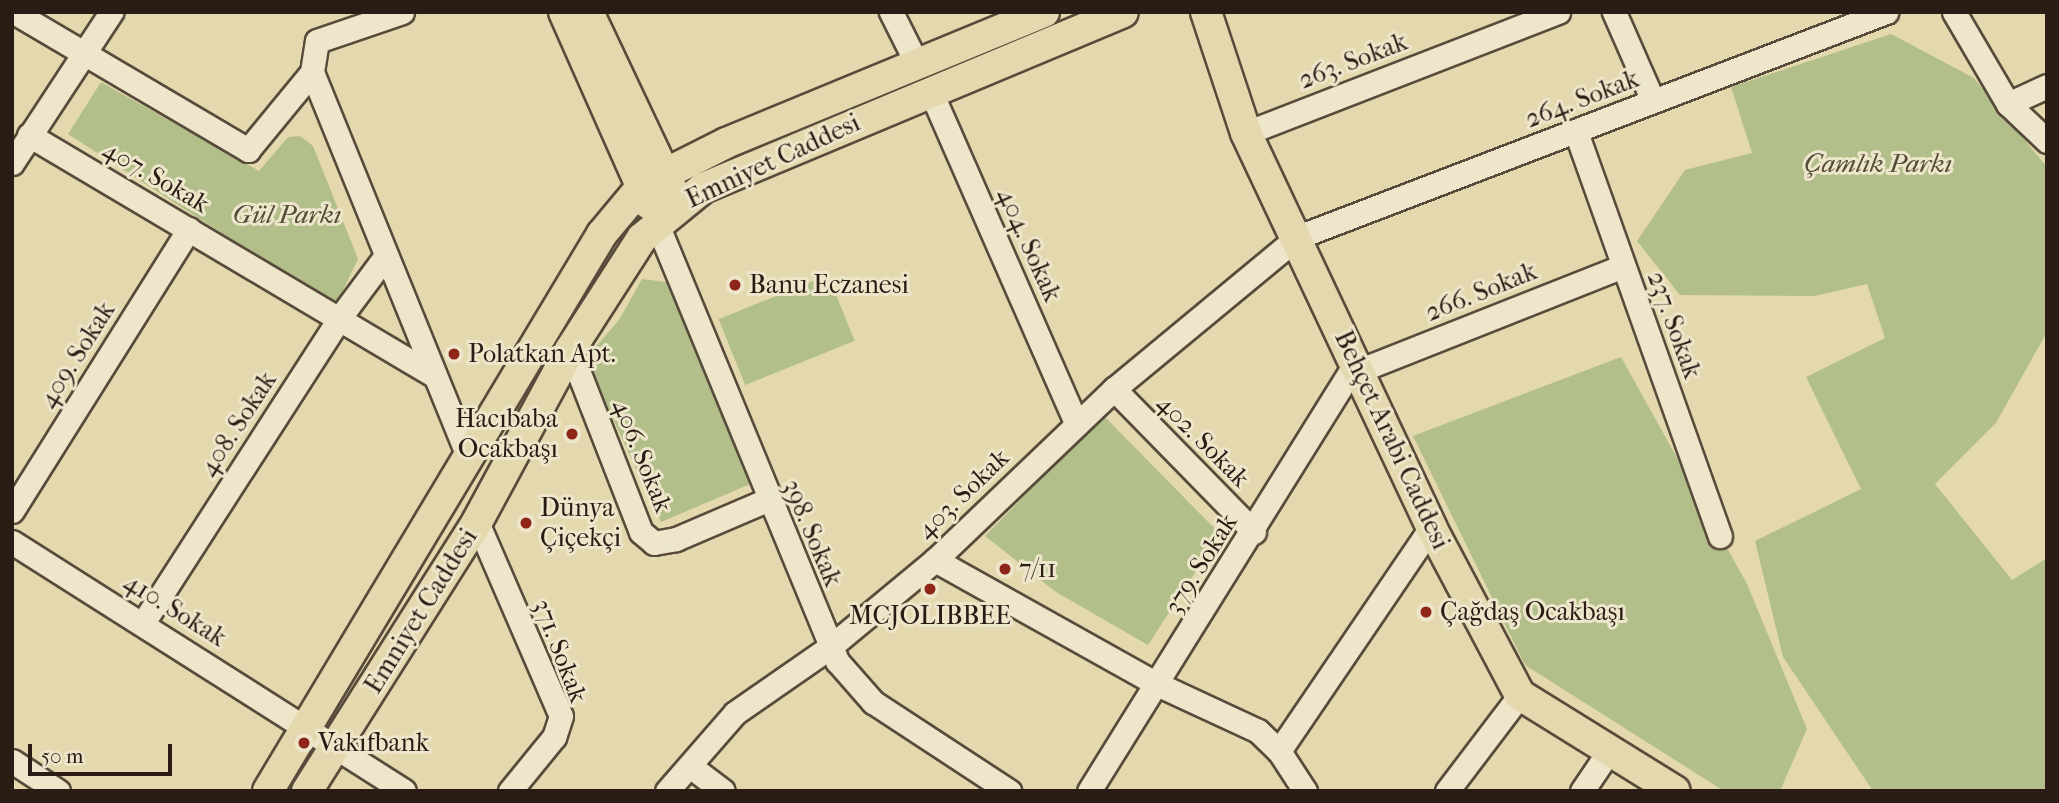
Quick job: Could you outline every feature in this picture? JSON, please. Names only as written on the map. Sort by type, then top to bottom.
[{"type":"main road","points":[[564,12],[655,179]]},
{"type":"main road","points":[[588,12],[667,215]]},
{"type":"main road","name":"Emniyet Caddesi","points":[[307,791],[477,522],[570,350],[642,238],[703,188],[923,77],[1044,12]]},
{"type":"main road","name":"Emniyet Caddesi","points":[[268,791],[602,234],[655,179],[923,77],[1123,12]]},
{"type":"main road","name":"Behçet Arabi Caddesi","points":[[1206,12],[1246,133],[1298,237],[1431,527],[1520,695],[1675,791]]},
{"type":"street","points":[[14,12],[248,150],[312,72],[317,41],[402,12]]},
{"type":"street","points":[[12,163],[111,12]]},
{"type":"street","name":"404. Sokak","points":[[891,12],[923,77],[1076,424]]},
{"type":"street","name":"263. Sokak","points":[[1246,133],[1559,12]]},
{"type":"street","points":[[1614,12],[1653,101]]},
{"type":"street","name":"264. Sokak","points":[[1298,237],[1886,12]]},
{"type":"street","points":[[1954,12],[2008,104],[2047,141]]},
{"type":"street","points":[[312,72],[469,459]]},
{"type":"street","points":[[2008,104],[2047,86]]},
{"type":"street","name":"237. Sokak","points":[[1576,132],[1720,536]]},
{"type":"street","name":"407. Sokak","points":[[29,135],[435,376]]},
{"type":"street","name":"398. Sokak","points":[[667,215],[767,499],[830,647],[873,702],[1009,791]]},
{"type":"street","name":"409. Sokak","points":[[12,511],[189,229]]},
{"type":"street","name":"403. Sokak","points":[[667,791],[735,713],[830,647],[935,560],[1114,389],[1298,237]]},
{"type":"street","name":"408. Sokak","points":[[143,623],[338,320],[385,257]]},
{"type":"street","name":"266. Sokak","points":[[1357,367],[1623,266]]},
{"type":"street","name":"406. Sokak","points":[[570,350],[641,532],[654,543],[676,539],[767,499]]},
{"type":"street","name":"379. Sokak","points":[[1089,791],[1159,685],[1357,367]]},
{"type":"street","name":"402. Sokak","points":[[1114,389],[1254,532]]},
{"type":"street","name":"371. Sokak","points":[[477,522],[561,716],[554,737],[510,791]]},
{"type":"street","points":[[1279,751],[1431,527]]},
{"type":"street","name":"410. Sokak","points":[[12,542],[307,726],[404,791]]},
{"type":"street","points":[[935,560],[1159,685],[1258,732],[1279,751],[1305,791]]},
{"type":"street","points":[[1447,791],[1520,695]]},
{"type":"street","points":[[1582,791],[1609,751]]},
{"type":"street","points":[[12,761],[48,788]]},
{"type":"street","points":[[690,766],[723,791]]},
{"type":"green space","name":"Çamlık Parkı","points":[[1891,34],[1974,78],[2047,167],[2047,332],[1996,423],[1935,484],[2012,580],[2047,558],[2047,791],[1873,791],[1783,657],[1755,541],[1861,489],[1806,377],[1885,338],[1867,284],[1815,296],[1680,295],[1637,241],[1685,170],[1752,153],[1731,87]]},
{"type":"green space","name":"Gül Parkı","points":[[101,82],[259,171],[288,137],[300,136],[313,146],[358,259],[338,301],[324,299],[68,134]]},
{"type":"green space","points":[[828,275],[855,341],[745,385],[719,319]]},
{"type":"green space","points":[[642,279],[674,283],[755,482],[661,522],[585,359],[619,320]]},
{"type":"green space","points":[[1621,357],[1747,584],[1807,729],[1780,791],[1724,791],[1525,665],[1413,436]]},
{"type":"green space","points":[[1103,415],[1220,534],[1148,645],[1056,592],[985,536]]},
{"type":"place","name":"Banu Eczanesi","points":[[735,285]]},
{"type":"place","name":"Polatkan Apt.","points":[[454,354]]},
{"type":"place","name":"Hacıbaba Ocakbaşı","points":[[572,434]]},
{"type":"place","name":"Dünya Çiçekçi","points":[[526,523]]},
{"type":"place","name":"7/11","points":[[1005,569]]},
{"type":"place","name":"MCJOLIBBEE","points":[[930,589]]},
{"type":"place","name":"Çağdaş Ocakbaşı","points":[[1426,612]]},
{"type":"place","name":"Vakıfbank","points":[[304,743]]}]
